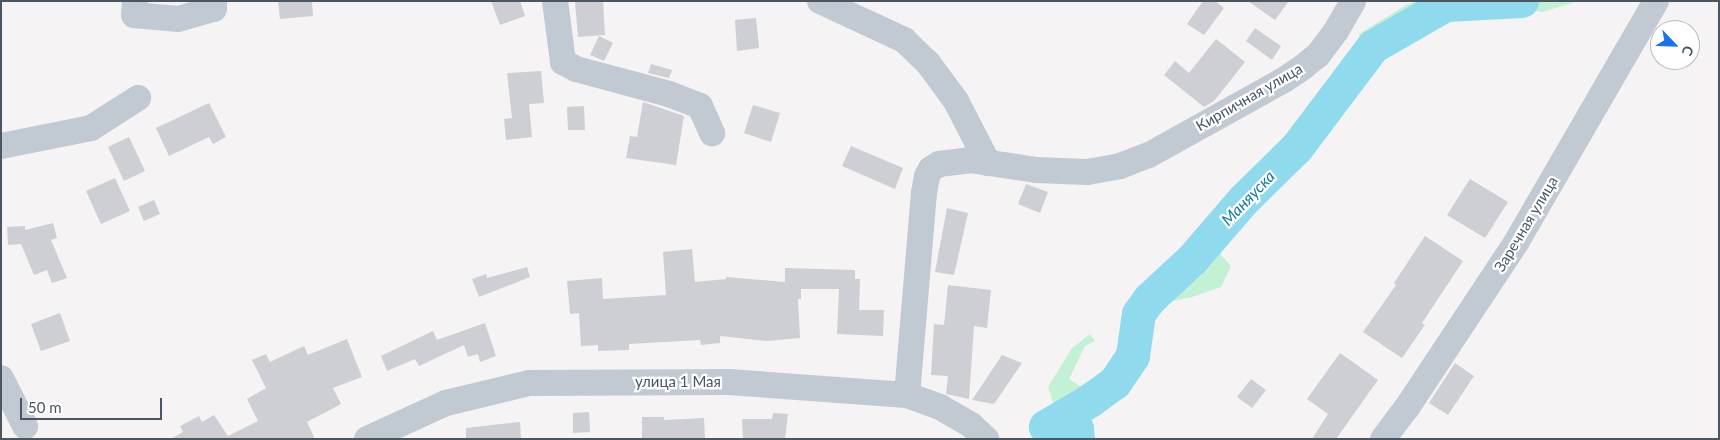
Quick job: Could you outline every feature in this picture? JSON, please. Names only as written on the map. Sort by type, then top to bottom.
[{"type":"street","points":[[135,1],[134,15],[178,19],[214,9],[214,1]]},
{"type":"street","points":[[555,1],[563,62],[576,69],[668,94],[700,106],[712,133]]},
{"type":"street","points":[[820,1],[904,40],[928,63],[956,101],[988,163]]},
{"type":"street","name":"Кирпичная улица","points":[[907,395],[927,176],[931,169],[939,164],[970,160],[1036,170],[1087,172],[1120,166],[1149,155],[1284,80],[1303,67],[1318,55],[1336,31],[1353,1]]},
{"type":"street","name":"Заречная улица","points":[[1383,439],[1406,409],[1518,240],[1656,1]]},
{"type":"street","points":[[1,146],[91,128],[138,98]]},
{"type":"street","points":[[1,378],[25,426]]},
{"type":"street","name":"улица 1 Мая","points":[[366,439],[446,403],[530,383],[729,382],[907,395],[940,407],[971,425],[986,439]]},
{"type":"green space","points":[[1417,1],[1578,1],[1543,12],[1502,7],[1401,36],[1364,51],[1359,34],[1406,5]]},
{"type":"green space","points":[[1204,236],[1231,266],[1221,287],[1173,301],[1159,282],[1172,257],[1190,243]]},
{"type":"green space","points":[[1090,334],[1095,341],[1085,346],[1069,379],[1080,386],[1101,378],[1080,401],[1061,416],[1058,431],[1072,425],[1074,439],[1037,439],[1041,428],[1055,408],[1048,387],[1072,348]]},
{"type":"building","points":[[278,1],[312,1],[313,16],[280,19]]},
{"type":"building","points":[[491,1],[520,1],[525,16],[500,25]]},
{"type":"building","points":[[575,1],[603,1],[605,35],[578,37]]},
{"type":"building","points":[[1203,1],[1215,1],[1224,8],[1204,35],[1187,24]]},
{"type":"building","points":[[1248,1],[1289,1],[1275,20]]},
{"type":"building","points":[[756,18],[759,48],[737,51],[735,20]]},
{"type":"building","points":[[1255,28],[1281,46],[1272,60],[1246,41]]},
{"type":"building","points":[[599,36],[613,43],[604,61],[590,55]]},
{"type":"building","points":[[1216,39],[1245,62],[1214,101],[1204,107],[1164,75],[1175,61],[1189,73]]},
{"type":"building","points":[[651,64],[672,70],[669,78],[648,73]]},
{"type":"building","points":[[541,71],[544,103],[529,104],[532,137],[506,140],[504,119],[512,118],[507,73]]},
{"type":"building","points":[[643,102],[684,116],[676,165],[626,158],[630,136],[637,137]]},
{"type":"building","points":[[209,103],[226,137],[213,144],[209,137],[169,156],[156,128]]},
{"type":"building","points":[[753,105],[780,113],[771,142],[744,133]]},
{"type":"building","points":[[584,106],[585,130],[568,130],[567,107]]},
{"type":"building","points":[[129,137],[145,171],[124,181],[108,147]]},
{"type":"building","points":[[851,146],[903,168],[895,189],[842,166]]},
{"type":"building","points":[[115,178],[130,211],[101,224],[86,191]]},
{"type":"building","points":[[1470,179],[1508,202],[1485,238],[1447,215]]},
{"type":"building","points":[[1026,184],[1048,192],[1040,213],[1018,204]]},
{"type":"building","points":[[154,200],[160,214],[144,221],[138,207]]},
{"type":"building","points":[[947,208],[968,213],[954,275],[935,272]]},
{"type":"building","points":[[53,223],[57,238],[51,240],[67,278],[52,283],[47,270],[34,275],[21,244],[8,245],[7,227],[25,226],[25,230]]},
{"type":"building","points":[[1425,236],[1463,261],[1422,323],[1425,325],[1402,358],[1363,332],[1396,285],[1394,283]]},
{"type":"building","points":[[692,249],[695,282],[726,279],[726,277],[785,282],[785,268],[855,270],[855,279],[860,279],[859,310],[884,310],[883,336],[837,334],[839,289],[801,289],[801,299],[798,299],[800,338],[767,341],[720,336],[720,343],[701,345],[700,340],[629,344],[629,350],[598,351],[598,345],[581,346],[579,313],[570,314],[567,281],[602,278],[603,299],[666,295],[663,252]]},
{"type":"building","points":[[527,267],[530,277],[479,297],[472,279],[486,274],[487,278]]},
{"type":"building","points":[[948,285],[991,290],[987,328],[974,326],[969,399],[946,394],[948,376],[931,375],[934,324],[944,325]]},
{"type":"building","points":[[60,313],[70,341],[41,351],[31,324]]},
{"type":"building","points":[[485,323],[496,356],[480,362],[478,354],[468,357],[464,345],[419,366],[415,359],[387,371],[381,356],[433,331],[437,340]]},
{"type":"building","points":[[347,339],[362,377],[333,388],[341,404],[307,422],[315,439],[171,439],[183,432],[180,426],[199,416],[202,422],[214,415],[228,436],[258,421],[247,399],[266,388],[252,360],[266,354],[270,362],[304,346],[308,355]]},
{"type":"building","points":[[1340,353],[1378,380],[1336,439],[1312,439],[1328,414],[1307,399]]},
{"type":"building","points":[[1002,355],[1022,363],[994,404],[972,400]]},
{"type":"building","points":[[1455,363],[1474,376],[1448,415],[1429,403]]},
{"type":"building","points":[[1251,379],[1266,390],[1252,408],[1237,397]]},
{"type":"building","points":[[589,412],[590,432],[573,433],[573,413]]},
{"type":"building","points":[[773,413],[788,414],[785,439],[743,439],[742,419],[772,419]]},
{"type":"building","points":[[642,417],[664,417],[664,420],[704,418],[705,439],[642,439]]},
{"type":"building","points":[[520,422],[521,439],[466,439],[466,428]]},
{"type":"waterway","name":"Маняуска","points":[[1078,439],[1077,429],[1046,427],[1090,401],[1115,383],[1133,356],[1139,314],[1150,299],[1193,259],[1244,200],[1297,148],[1373,47],[1446,5],[1522,1]]}]
